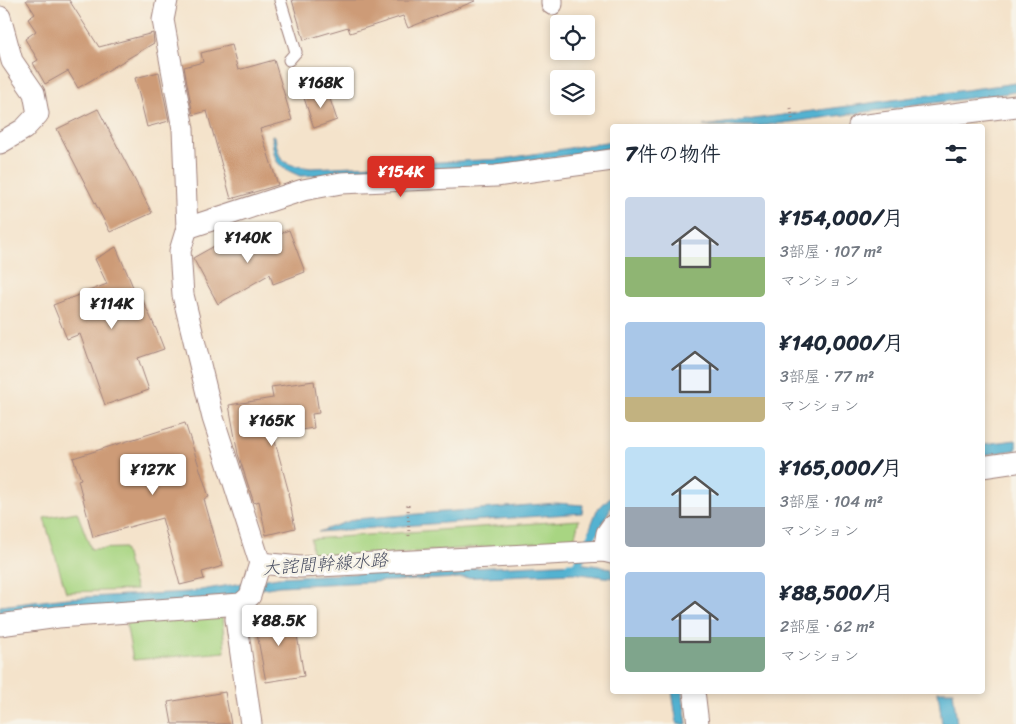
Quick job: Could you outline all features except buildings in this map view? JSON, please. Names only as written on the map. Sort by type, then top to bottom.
[{"type":"street","points":[[167,0],[163,20],[184,129],[187,228],[180,251],[183,295],[213,418],[258,569],[246,600],[236,619],[250,724]]},
{"type":"street","points":[[0,17],[12,61],[34,93],[38,114],[24,129],[0,143]]},
{"type":"street","points":[[875,124],[1016,106]]},
{"type":"street","points":[[187,228],[303,190],[341,182],[496,176],[610,160]]},
{"type":"street","points":[[985,467],[1016,462]]},
{"type":"street","points":[[258,569],[608,552],[607,533],[610,529]]},
{"type":"street","points":[[0,625],[246,600]]},
{"type":"street","points":[[694,694],[698,724]]},
{"type":"lane","points":[[280,0],[296,52],[289,60]]},
{"type":"path","points":[[791,108],[793,124]]},
{"type":"path","points":[[408,505],[409,532]]},
{"type":"green space","points":[[77,512],[91,549],[124,548],[136,590],[66,592],[44,518]]},
{"type":"green space","points":[[579,520],[574,540],[312,560],[311,539]]},
{"type":"green space","points":[[222,616],[225,652],[133,660],[126,623]]},
{"type":"water","points":[[1016,83],[1016,92],[776,124],[718,124]]},
{"type":"water","points":[[272,135],[275,136],[279,153],[284,161],[289,164],[311,168],[503,159],[610,141],[610,148],[498,166],[300,176],[281,166],[277,162]]},
{"type":"water","points":[[1016,440],[1016,450],[985,455],[985,444]]},
{"type":"water","points":[[610,497],[610,509],[597,532],[589,531],[597,510]]},
{"type":"water","points":[[556,503],[583,505],[582,513],[318,532],[355,519]]},
{"type":"water","points":[[578,563],[610,568],[610,578],[573,573],[279,586],[193,601],[0,616],[0,606],[68,598],[189,592],[278,577]]},
{"type":"water","points":[[672,694],[682,694],[687,724],[677,724]]},
{"type":"water","points":[[938,694],[953,694],[957,724],[942,724]]},
{"type":"waterway","name":"大詫間幹線水路","points":[[568,567],[575,567],[578,563],[598,523]]}]
